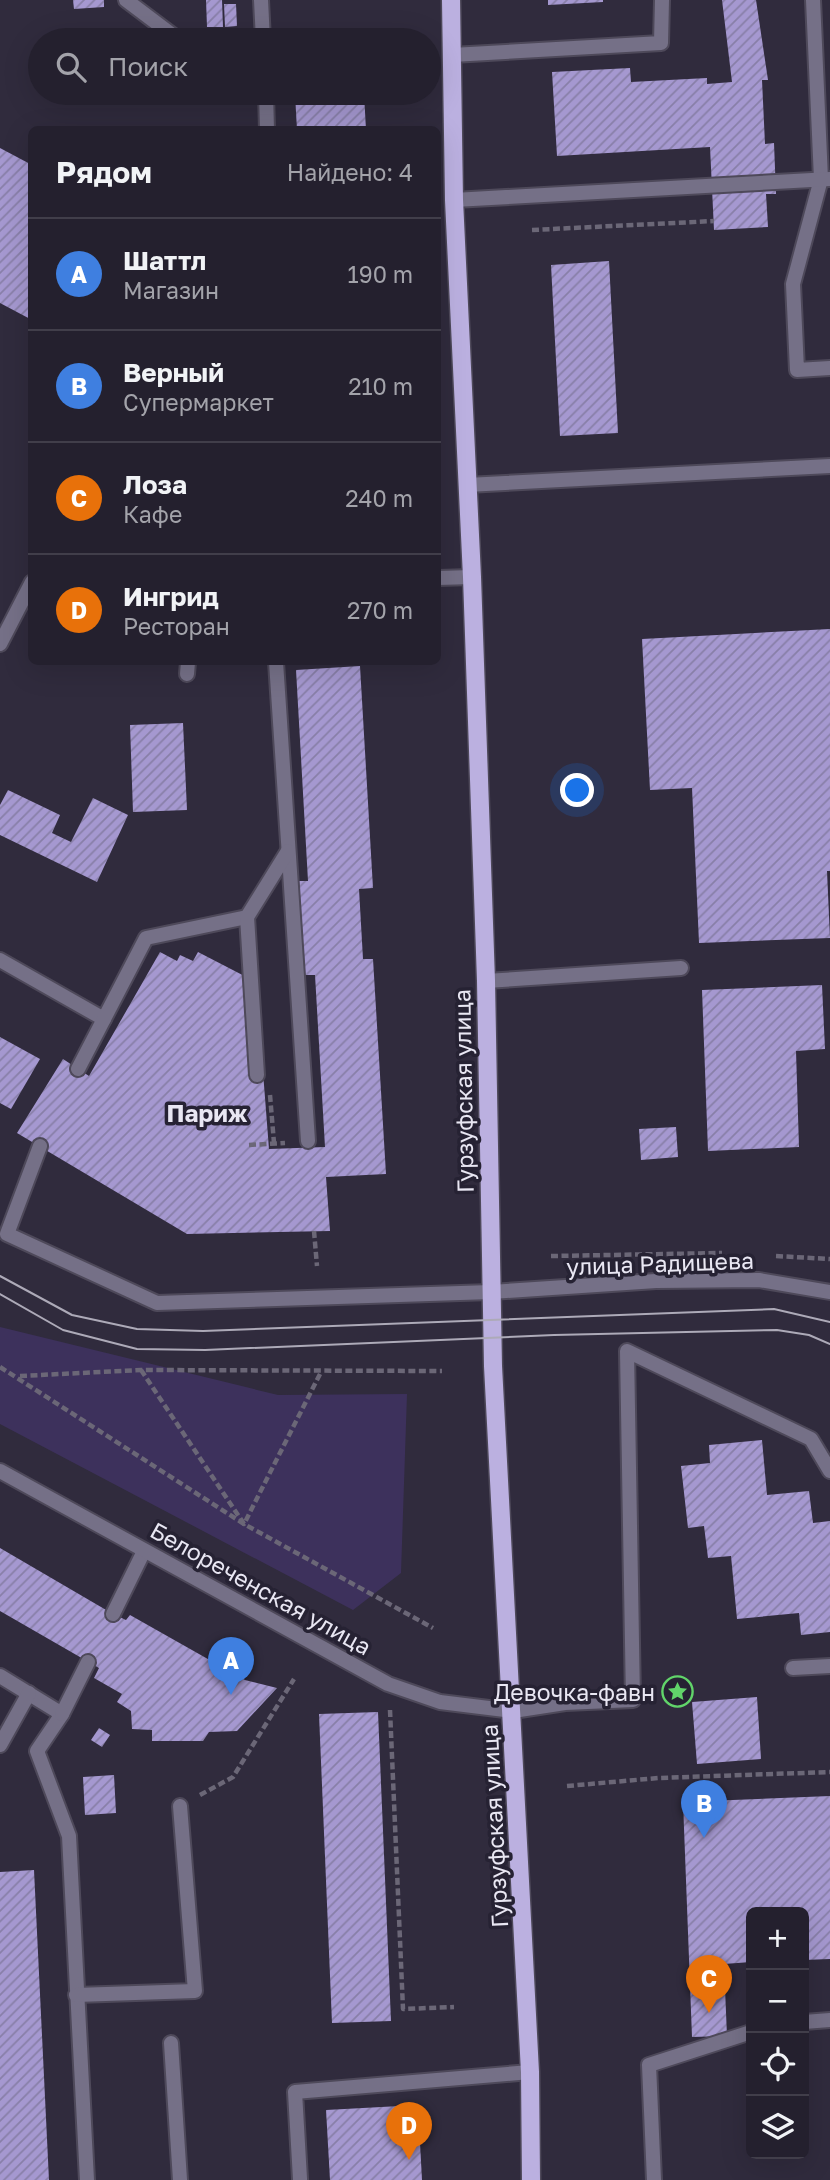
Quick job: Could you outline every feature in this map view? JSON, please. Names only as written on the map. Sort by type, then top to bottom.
[{"type":"main road","name":"Гурзуфская улица","points":[[452,0],[454,200],[472,577],[486,982],[491,1292],[530,2072],[531,2180]]},
{"type":"street","points":[[126,0],[163,28]]},
{"type":"street","points":[[261,0],[262,28]]},
{"type":"street","points":[[452,55],[661,43],[662,0]]},
{"type":"street","points":[[813,0],[825,179],[793,284],[797,370],[830,368]]},
{"type":"street","points":[[266,105],[267,126]]},
{"type":"street","points":[[454,200],[825,179]]},
{"type":"street","points":[[467,485],[830,466]]},
{"type":"street","points":[[441,578],[472,577]]},
{"type":"street","points":[[0,644],[28,590]]},
{"type":"street","points":[[276,665],[308,1141]]},
{"type":"street","points":[[257,1076],[247,917],[288,851]]},
{"type":"street","points":[[79,1069],[146,938],[247,917]]},
{"type":"street","points":[[0,960],[104,1019]]},
{"type":"street","points":[[486,982],[681,968]]},
{"type":"street","name":"улица Радищева","points":[[40,1146],[7,1234],[157,1303],[491,1292],[656,1281],[759,1280],[830,1292]]},
{"type":"street","name":"Белореченская улица","points":[[0,1471],[388,1684],[440,1702],[513,1711],[565,1703],[634,1700],[627,1351],[811,1439],[830,1472]]},
{"type":"street","points":[[113,1614],[144,1550]]},
{"type":"street","points":[[88,1662],[62,1714],[37,1751],[69,1836],[88,2180]]},
{"type":"street","points":[[793,1668],[830,1666]]},
{"type":"street","points":[[0,1676],[62,1714]]},
{"type":"street","points":[[0,1745],[29,1693]]},
{"type":"street","points":[[76,1995],[195,1992],[180,1806]]},
{"type":"street","points":[[809,2022],[830,2020]]},
{"type":"street","points":[[653,2180],[649,2065],[748,2033]]},
{"type":"street","points":[[171,2043],[180,2180]]},
{"type":"street","points":[[300,2179],[295,2092],[530,2072]]},
{"type":"path","points":[[532,230],[714,221]]},
{"type":"path","points":[[249,1145],[274,1143]]},
{"type":"path","points":[[314,1231],[317,1266]]},
{"type":"path","points":[[0,1367],[18,1376],[244,1524],[433,1628]]},
{"type":"path","points":[[18,1376],[141,1370],[442,1371]]},
{"type":"path","points":[[141,1370],[244,1524]]},
{"type":"path","points":[[244,1524],[321,1372]]},
{"type":"path","points":[[180,1806],[233,1777],[294,1679]]},
{"type":"path","points":[[390,1710],[402,2009],[454,2007]]},
{"type":"path","points":[[567,1786],[658,1778],[830,1772]]},
{"type":"shaded area","points":[[0,1327],[278,1395],[407,1394],[401,1573],[353,1610],[0,1424]]},
{"type":"building","points":[[73,0],[104,0],[104,7],[74,9]]},
{"type":"building","points":[[206,0],[222,0],[223,27],[207,27]]},
{"type":"building","points":[[548,0],[603,0],[603,2],[548,5]]},
{"type":"building","points":[[722,0],[756,0],[768,80],[762,80],[765,144],[774,143],[776,194],[766,194],[768,227],[714,230],[710,147],[557,156],[552,72],[630,68],[631,82],[707,78],[707,84],[732,82]]},
{"type":"building","points":[[224,4],[236,4],[237,26],[225,27]]},
{"type":"building","points":[[296,105],[365,105],[366,126],[297,126]]},
{"type":"building","points":[[0,148],[28,163],[28,318],[0,303]]},
{"type":"building","points":[[609,261],[618,433],[560,436],[551,265]]},
{"type":"building","points":[[830,629],[830,871],[827,871],[830,938],[699,943],[692,788],[650,790],[642,639]]},
{"type":"building","points":[[360,666],[373,888],[359,889],[363,959],[373,959],[386,1174],[326,1177],[330,1231],[187,1234],[17,1133],[63,1059],[89,1076],[160,952],[177,961],[180,955],[193,961],[198,952],[256,982],[269,1149],[325,1147],[315,975],[304,975],[299,881],[308,881],[296,670]]},
{"type":"building","points":[[183,723],[187,810],[133,812],[130,725]]},
{"type":"building","points":[[8,790],[60,815],[52,833],[71,842],[93,798],[128,815],[97,882],[0,835],[0,805]]},
{"type":"building","points":[[822,985],[825,1049],[796,1051],[799,1147],[708,1151],[702,990]]},
{"type":"building","points":[[0,1037],[40,1059],[11,1109],[0,1103]]},
{"type":"building","points":[[676,1127],[678,1157],[641,1160],[639,1129]]},
{"type":"building","points":[[762,1440],[767,1495],[809,1491],[813,1523],[830,1521],[830,1632],[801,1635],[799,1613],[737,1619],[731,1556],[708,1558],[704,1526],[688,1528],[681,1466],[710,1463],[709,1445]]},
{"type":"building","points":[[0,1548],[113,1614],[126,1620],[130,1615],[245,1680],[277,1688],[237,1731],[209,1732],[203,1741],[152,1741],[152,1730],[132,1729],[131,1711],[117,1702],[122,1694],[94,1678],[99,1668],[0,1611]]},
{"type":"building","points":[[757,1697],[761,1759],[697,1764],[692,1702]]},
{"type":"building","points":[[378,1712],[391,2021],[332,2023],[319,1714]]},
{"type":"building","points":[[99,1728],[110,1735],[102,1747],[91,1740]]},
{"type":"building","points":[[114,1775],[116,1813],[85,1815],[83,1777]]},
{"type":"building","points":[[830,1796],[830,1959],[809,1960],[809,1907],[746,1907],[746,1962],[724,1964],[727,2036],[692,2037],[683,1802]]},
{"type":"building","points":[[34,1870],[49,2180],[0,2180],[0,1872]]},
{"type":"building","points":[[418,2105],[422,2180],[330,2180],[326,2110]]},
{"type":"tram line","points":[[0,1276],[72,1315],[137,1329],[203,1331],[774,1309],[830,1322]]},
{"type":"tram line","points":[[0,1294],[63,1330],[137,1349],[205,1350],[554,1335],[777,1330],[809,1335],[830,1344]]},
{"type":"place","name":"Девочка-фавн","points":[[678,1692]]},
{"type":"place","name":"Шаттл","points":[[231,1695]]},
{"type":"place","name":"Верный","points":[[704,1838]]},
{"type":"place","name":"Лоза","points":[[709,2013]]},
{"type":"place","name":"Ингрид","points":[[409,2160]]},
{"type":"district","name":"Париж","points":[[207,1112]]}]
